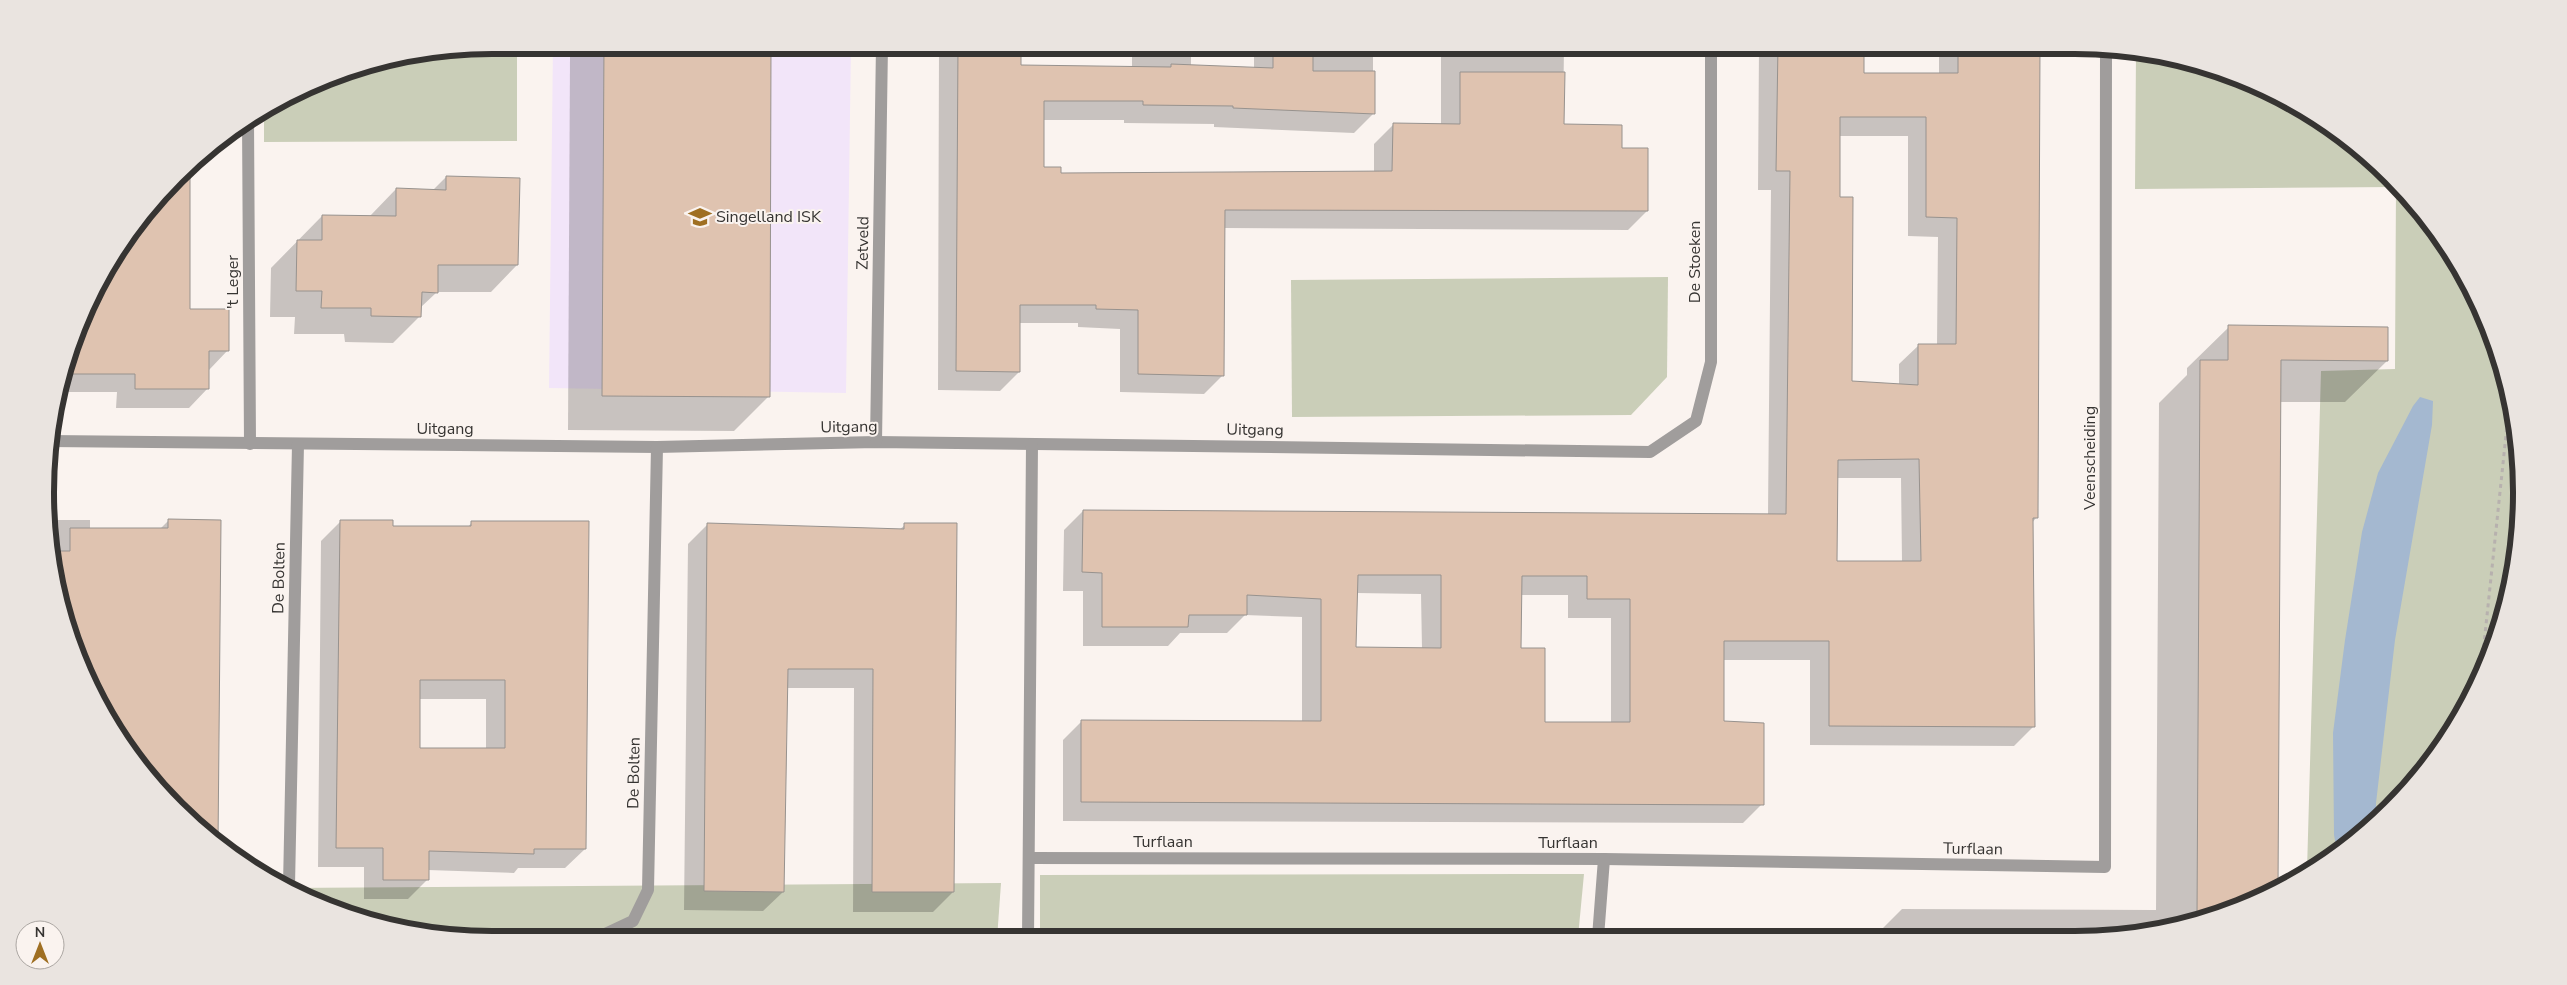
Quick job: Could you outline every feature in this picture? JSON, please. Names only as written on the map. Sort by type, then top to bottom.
[{"type":"street","name":"Zetveld","points":[[876,442],[882,54]]},
{"type":"street","name":"De Stoeken","points":[[1650,452],[1696,421],[1711,362],[1711,54]]},
{"type":"street","name":"Veenscheiding","points":[[2105,867],[2106,55]]},
{"type":"street","name":"'t Leger","points":[[248,129],[250,444]]},
{"type":"street","name":"Uitgang","points":[[57,441],[657,447],[876,442],[1650,452]]},
{"type":"street","name":"De Bolten","points":[[288,880],[298,444]]},
{"type":"street","points":[[1028,931],[1032,444]]},
{"type":"street","name":"De Bolten","points":[[612,931],[633,921],[648,890],[657,447]]},
{"type":"street","name":"Turflaan","points":[[1030,858],[1604,860],[2105,867]]},
{"type":"street","points":[[1598,931],[1604,860]]},
{"type":"path","points":[[2483,652],[2507,423]]},
{"type":"shaded area","name":"Singelland ISK","points":[[553,54],[851,54],[846,393],[549,388]]},
{"type":"green space","points":[[517,54],[517,141],[264,142],[264,119],[298,99],[351,77],[407,62],[435,58],[464,55]]},
{"type":"green space","points":[[2136,59],[2160,62],[2216,77],[2269,99],[2342,144],[2390,187],[2135,189]]},
{"type":"green space","points":[[2396,194],[2423,225],[2454,273],[2468,298],[2490,351],[2505,407],[2512,464],[2512,521],[2509,550],[2505,578],[2490,634],[2468,687],[2439,736],[2423,760],[2385,803],[2342,841],[2307,864],[2321,371],[2395,369]]},
{"type":"green space","points":[[1668,277],[1667,377],[1631,415],[1292,417],[1291,280]]},
{"type":"green space","points":[[1584,874],[1579,931],[1040,931],[1040,875]]},
{"type":"green space","points":[[1001,883],[998,931],[464,930],[407,923],[379,916],[351,908],[302,888]]},
{"type":"water","points":[[2420,397],[2433,401],[2432,425],[2395,640],[2376,811],[2336,845],[2334,835],[2333,733],[2362,532],[2378,473],[2413,406]]},
{"type":"building","points":[[604,54],[771,54],[770,397],[602,396]]},
{"type":"building","points":[[958,54],[1021,54],[1021,65],[1171,67],[1171,64],[1273,68],[1273,54],[1313,54],[1313,71],[1375,71],[1375,114],[1233,108],[1233,106],[1143,105],[1143,101],[1044,101],[1044,167],[1061,167],[1061,173],[1392,171],[1393,123],[1460,124],[1460,72],[1565,72],[1564,124],[1622,125],[1622,148],[1648,148],[1648,211],[1225,210],[1224,376],[1138,374],[1138,310],[1096,309],[1096,305],[1020,305],[1020,372],[956,371]]},
{"type":"building","points":[[1778,54],[1864,54],[1864,73],[1958,73],[1958,54],[2040,54],[2038,518],[2033,518],[2035,727],[1829,726],[1829,641],[1724,641],[1724,721],[1764,723],[1764,805],[1081,802],[1081,720],[1321,721],[1321,599],[1247,595],[1247,615],[1189,615],[1188,627],[1102,627],[1102,573],[1082,572],[1083,510],[1786,514],[1790,171],[1776,171]],"holes":[[[1840,117],[1926,117],[1926,217],[1957,218],[1956,344],[1918,344],[1918,385],[1852,381],[1853,197],[1840,197]],[[1919,459],[1921,561],[1837,561],[1838,460]],[[1358,575],[1441,575],[1441,648],[1356,647]],[[1522,576],[1587,576],[1587,599],[1630,599],[1630,722],[1545,722],[1545,648],[1521,648]]]},
{"type":"building","points":[[190,175],[190,309],[229,309],[229,351],[209,351],[209,389],[135,389],[135,374],[70,374],[87,325],[113,273],[144,225]]},
{"type":"building","points":[[446,176],[520,178],[518,265],[438,265],[438,293],[422,292],[421,317],[371,316],[371,308],[321,308],[322,291],[296,291],[297,240],[322,240],[322,215],[396,216],[396,188],[446,190]]},
{"type":"building","points":[[2228,325],[2388,327],[2388,361],[2281,360],[2278,881],[2258,891],[2253,891],[2253,893],[2242,898],[2197,913],[2200,360],[2228,360]]},
{"type":"building","points":[[168,519],[221,520],[218,835],[182,803],[144,760],[113,712],[99,687],[77,634],[62,578],[58,551],[70,551],[70,528],[168,528]]},
{"type":"building","points":[[340,520],[393,520],[393,526],[471,526],[471,521],[589,521],[586,849],[534,849],[534,854],[429,851],[429,880],[383,880],[383,848],[336,848]],"holes":[[[420,680],[505,680],[505,748],[420,748]]]},
{"type":"building","points":[[707,523],[904,529],[904,523],[957,523],[954,892],[872,892],[873,669],[788,669],[784,892],[704,891]]},
{"type":"place","name":"Singelland ISK","points":[[700,217]]}]
